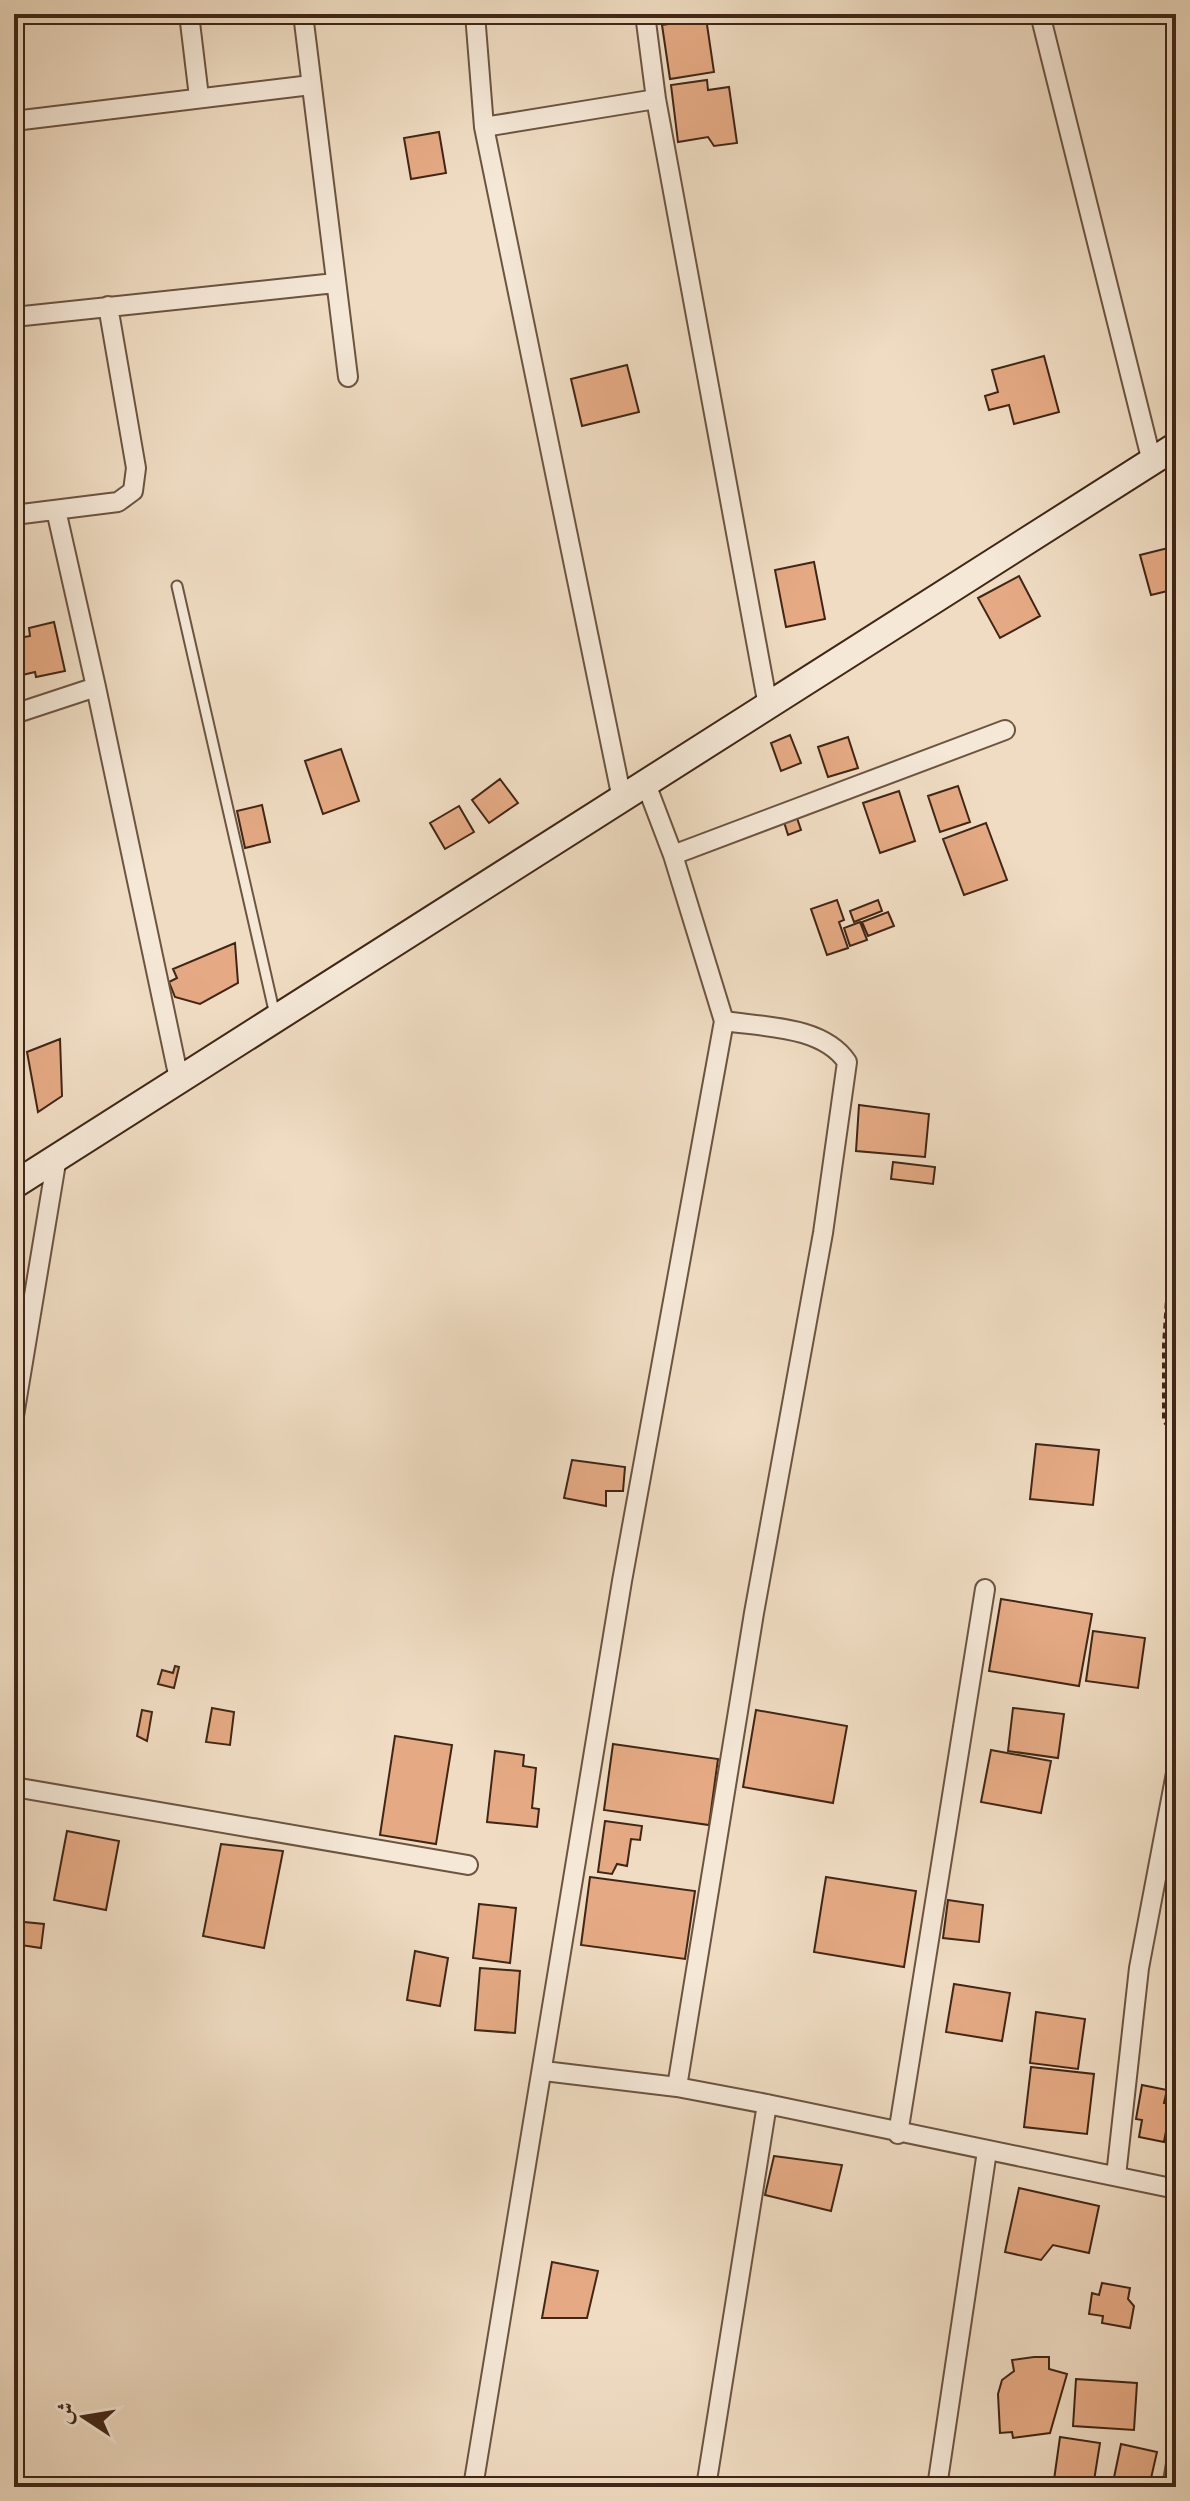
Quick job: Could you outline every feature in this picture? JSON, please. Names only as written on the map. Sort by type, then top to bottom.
[{"type":"main road","points":[[14,1185],[1176,446]]},
{"type":"street","points":[[189,14],[199,97]]},
{"type":"street","points":[[303,14],[348,377]]},
{"type":"street","points":[[475,14],[484,127],[622,799]]},
{"type":"street","points":[[645,14],[656,99],[768,706]]},
{"type":"street","points":[[1040,14],[1152,462]]},
{"type":"street","points":[[14,121],[311,85]]},
{"type":"street","points":[[484,127],[656,99]]},
{"type":"street","points":[[14,317],[335,283]]},
{"type":"street","points":[[14,515],[118,502],[133,491],[136,468],[108,306]]},
{"type":"street","points":[[56,510],[179,1079]]},
{"type":"street","points":[[14,714],[96,687]]},
{"type":"street","points":[[673,855],[1005,730]]},
{"type":"street","points":[[473,2487],[544,2071],[622,1581],[724,1021],[673,855],[646,784]]},
{"type":"street","points":[[677,2087],[754,1613],[847,1082],[847,1062],[837,1046],[800,1033],[724,1021]]},
{"type":"street","points":[[14,1416],[57,1157]]},
{"type":"street","points":[[898,2134],[985,1589]]},
{"type":"street","points":[[1116,2176],[1139,1968],[1176,1773]]},
{"type":"street","points":[[14,1787],[468,1865]]},
{"type":"street","points":[[544,2071],[677,2087],[1176,2189]]},
{"type":"street","points":[[706,2487],[767,2104]]},
{"type":"street","points":[[937,2487],[987,2151]]},
{"type":"street","points":[[1172,2487],[1176,2464]]},
{"type":"lane","points":[[177,586],[276,1018]]},
{"type":"path","points":[[1176,1163],[1164,1345],[1164,1421],[1176,1436]]},
{"type":"building","points":[[561,14],[608,14],[608,17],[562,20]]},
{"type":"building","points":[[706,18],[714,72],[670,79],[662,25]]},
{"type":"building","points":[[707,80],[708,90],[729,87],[737,143],[714,146],[708,137],[678,142],[671,85]]},
{"type":"building","points":[[439,132],[446,173],[411,179],[404,138]]},
{"type":"building","points":[[1044,356],[1059,412],[1014,424],[1009,405],[989,410],[985,396],[998,392],[992,370]]},
{"type":"building","points":[[627,365],[639,412],[582,426],[571,379]]},
{"type":"building","points":[[1176,546],[1176,589],[1151,595],[1140,555]]},
{"type":"building","points":[[814,562],[825,619],[786,627],[775,570]]},
{"type":"building","points":[[1019,576],[1040,616],[1000,638],[978,598]]},
{"type":"building","points":[[54,622],[65,671],[36,677],[35,672],[14,677],[14,660],[18,659],[14,639],[30,636],[29,628]]},
{"type":"building","points":[[790,735],[801,763],[781,771],[771,743]]},
{"type":"building","points":[[848,737],[858,768],[828,777],[818,747]]},
{"type":"building","points":[[341,749],[359,801],[323,814],[305,761]]},
{"type":"building","points":[[500,779],[518,803],[489,823],[472,800]]},
{"type":"building","points":[[958,786],[970,822],[940,832],[928,796]]},
{"type":"building","points":[[899,791],[915,841],[880,853],[863,803]]},
{"type":"building","points":[[262,805],[270,842],[245,848],[237,811]]},
{"type":"building","points":[[459,806],[474,832],[445,849],[430,823]]},
{"type":"building","points":[[797,818],[801,830],[788,835],[784,822]]},
{"type":"building","points":[[986,823],[1007,880],[964,895],[943,839]]},
{"type":"building","points":[[837,900],[844,920],[839,922],[848,948],[827,955],[811,909]]},
{"type":"building","points":[[878,900],[882,911],[854,922],[850,911]]},
{"type":"building","points":[[888,912],[894,926],[868,936],[862,922]]},
{"type":"building","points":[[860,922],[867,940],[850,946],[844,928]]},
{"type":"building","points":[[235,943],[238,983],[200,1004],[175,997],[169,982],[177,978],[173,969]]},
{"type":"building","points":[[60,1039],[62,1096],[38,1112],[27,1052]]},
{"type":"building","points":[[859,1105],[929,1114],[925,1157],[856,1151]]},
{"type":"building","points":[[893,1162],[935,1167],[933,1184],[891,1179]]},
{"type":"building","points":[[1036,1444],[1099,1450],[1093,1505],[1030,1499]]},
{"type":"building","points":[[572,1460],[625,1467],[623,1491],[606,1491],[606,1506],[564,1498]]},
{"type":"building","points":[[1001,1599],[1092,1614],[1079,1686],[989,1671]]},
{"type":"building","points":[[1093,1631],[1145,1638],[1138,1688],[1086,1681]]},
{"type":"building","points":[[175,1666],[179,1667],[174,1688],[158,1684],[162,1670],[173,1673]]},
{"type":"building","points":[[212,1708],[234,1712],[230,1745],[206,1742]]},
{"type":"building","points":[[1013,1708],[1064,1714],[1058,1758],[1008,1751]]},
{"type":"building","points":[[142,1710],[152,1712],[147,1741],[137,1736]]},
{"type":"building","points":[[756,1710],[847,1726],[833,1803],[743,1787]]},
{"type":"building","points":[[395,1736],[452,1745],[436,1844],[380,1835]]},
{"type":"building","points":[[613,1744],[718,1759],[709,1825],[604,1810]]},
{"type":"building","points":[[991,1750],[1051,1761],[1041,1813],[981,1802]]},
{"type":"building","points":[[495,1751],[524,1755],[523,1766],[536,1768],[532,1808],[539,1809],[537,1827],[487,1822]]},
{"type":"building","points":[[605,1821],[642,1826],[640,1840],[631,1839],[627,1866],[617,1864],[612,1874],[598,1872]]},
{"type":"building","points":[[67,1831],[119,1841],[106,1910],[54,1900]]},
{"type":"building","points":[[221,1844],[283,1851],[264,1948],[203,1936]]},
{"type":"building","points":[[590,1877],[695,1891],[685,1959],[581,1945]]},
{"type":"building","points":[[826,1877],[916,1891],[904,1967],[814,1952]]},
{"type":"building","points":[[948,1900],[983,1905],[979,1942],[943,1938]]},
{"type":"building","points":[[479,1904],[516,1908],[510,1963],[473,1958]]},
{"type":"building","points":[[14,1921],[44,1924],[41,1948],[14,1944]]},
{"type":"building","points":[[415,1951],[448,1958],[440,2006],[407,2000]]},
{"type":"building","points":[[480,1968],[520,1971],[515,2033],[475,2030]]},
{"type":"building","points":[[954,1984],[1010,1993],[1002,2041],[946,2032]]},
{"type":"building","points":[[1036,2012],[1085,2019],[1078,2069],[1030,2063]]},
{"type":"building","points":[[1031,2067],[1094,2074],[1087,2134],[1024,2127]]},
{"type":"building","points":[[1142,2085],[1167,2090],[1164,2103],[1171,2104],[1164,2142],[1139,2137],[1142,2120],[1136,2119]]},
{"type":"building","points":[[774,2156],[842,2165],[831,2211],[765,2195]]},
{"type":"building","points":[[1019,2188],[1099,2206],[1089,2253],[1053,2245],[1041,2260],[1005,2252]]},
{"type":"building","points":[[552,2262],[598,2271],[587,2318],[542,2318]]},
{"type":"building","points":[[1102,2283],[1130,2288],[1128,2299],[1134,2306],[1130,2328],[1102,2323],[1103,2316],[1089,2314],[1092,2293],[1099,2295]]},
{"type":"building","points":[[1049,2357],[1049,2369],[1067,2374],[1050,2433],[1013,2438],[1012,2432],[1000,2433],[998,2394],[1002,2380],[1014,2371],[1012,2360]]},
{"type":"building","points":[[1076,2379],[1137,2383],[1134,2430],[1073,2426]]},
{"type":"building","points":[[1060,2437],[1100,2443],[1093,2487],[1053,2487]]},
{"type":"building","points":[[1121,2444],[1157,2452],[1149,2487],[1112,2487]]}]
